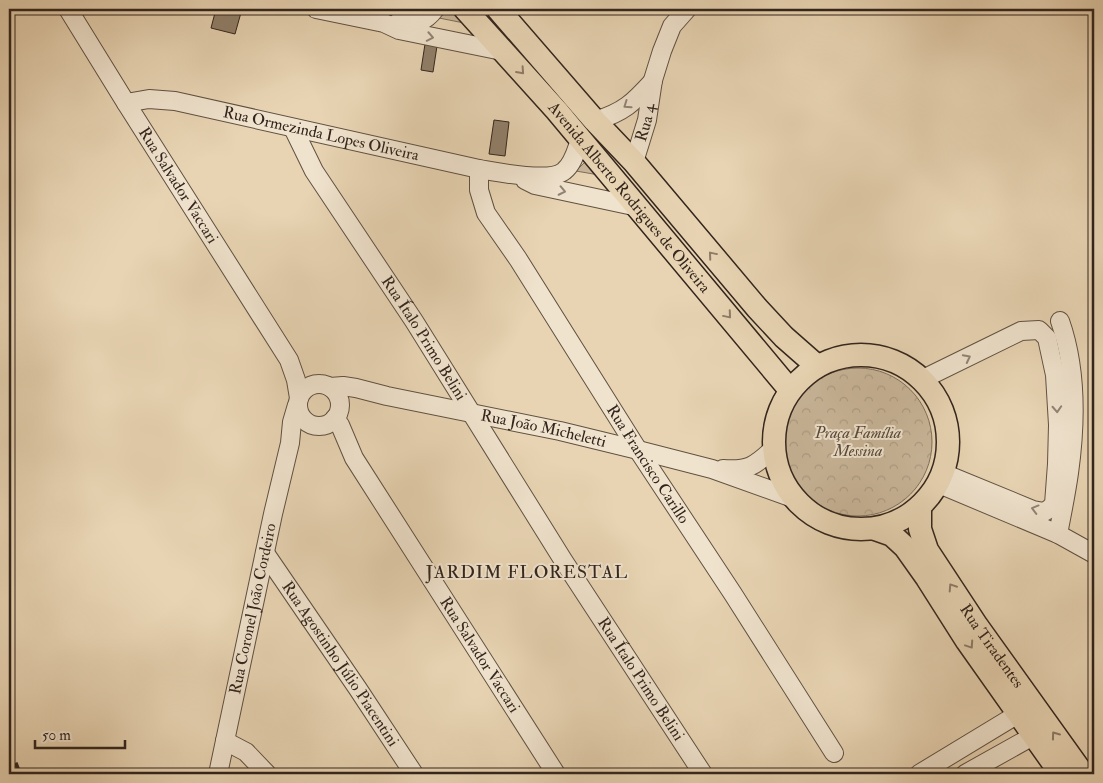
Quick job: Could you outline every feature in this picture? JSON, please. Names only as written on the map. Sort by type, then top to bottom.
[{"type":"main road","name":"Avenida Alberto Rodrigues de Oliveira","points":[[465,9],[557,112],[790,390]]},
{"type":"main road","name":"Avenida Alberto Rodrigues de Oliveira","points":[[498,9],[595,121],[634,162],[757,308],[784,337],[817,366]]},
{"type":"main road","points":[[872,355],[900,363],[923,379],[940,402],[949,429],[948,458],[941,478],[930,497],[920,508],[899,522],[875,529],[852,530],[830,524],[810,514],[794,498],[780,476],[773,450],[774,428],[780,408],[790,390],[817,366],[844,356],[872,355]]},
{"type":"main road","name":"Rua Tiradentes","points":[[920,508],[920,529],[927,550],[977,626],[1083,774]]},
{"type":"main road","name":"Rua Tiradentes","points":[[875,529],[892,535],[905,547],[967,641],[1061,774]]},
{"type":"street","name":"Rua Salvador Vaccari","points":[[68,9],[289,360],[296,380],[298,401]]},
{"type":"street","points":[[316,9],[384,23],[420,22],[429,18],[435,9]]},
{"type":"street","name":"Rua 4","points":[[634,162],[647,120],[653,80],[662,51],[672,26],[688,9]]},
{"type":"street","points":[[384,23],[399,30],[502,51]]},
{"type":"street","name":"Rua 4","points":[[595,121],[628,107],[653,80]]},
{"type":"street","name":"Rua Ormezinda Lopes Oliveira","points":[[126,103],[148,99],[175,101],[516,176],[555,176],[564,171],[572,162],[580,140]]},
{"type":"street","name":"Rua Ítalo Primo Belini","points":[[293,128],[314,171],[414,321],[573,576],[703,774]]},
{"type":"street","name":"Rua Francisco Carillo","points":[[479,169],[480,190],[486,213],[518,259],[638,450],[733,594],[834,753]]},
{"type":"street","name":"Rua Ormezinda Lopes Oliveira","points":[[516,176],[535,185],[638,207]]},
{"type":"street","points":[[941,478],[1033,510],[1044,512],[1054,504],[1057,464],[1074,418],[1073,374],[1066,338],[1060,321]]},
{"type":"street","points":[[923,379],[1021,331],[1039,330],[1047,338],[1055,375],[1057,411],[1069,473],[1058,534]]},
{"type":"street","name":"Rua Salvador Vaccari","points":[[289,360],[324,385]]},
{"type":"street","points":[[324,385],[335,392],[340,405],[327,420],[307,422],[298,411],[298,401],[302,392],[306,388],[324,385]]},
{"type":"street","name":"Rua João Micheletti","points":[[324,385],[356,388],[472,414],[560,431],[712,469],[794,498]]},
{"type":"street","points":[[290,443],[307,429],[327,420],[348,402],[373,393]]},
{"type":"street","name":"Rua Coronel João Cordeiro","points":[[218,774],[298,401]]},
{"type":"street","name":"Rua Salvador Vaccari","points":[[327,420],[340,425],[354,458],[556,774]]},
{"type":"street","name":"Rua João Micheletti","points":[[712,469],[742,469],[752,466],[773,450]]},
{"type":"street","points":[[941,478],[1058,534],[1094,554]]},
{"type":"street","name":"Rua Agostinho Júlio Piacentini","points":[[265,553],[414,774]]},
{"type":"street","points":[[919,774],[1018,714]]},
{"type":"street","points":[[965,774],[1033,736]]},
{"type":"street","points":[[225,741],[246,752],[267,774]]},
{"type":"green space","points":[[446,9],[452,9],[469,24],[439,18]]},
{"type":"green space","points":[[586,161],[599,175],[576,171]]},
{"type":"green space","name":"Praça Família Messina","points":[[858,368],[886,374],[910,390],[926,414],[932,442],[926,470],[910,494],[886,510],[858,516],[830,510],[806,494],[790,470],[784,442],[790,414],[806,390],[830,374]]},
{"type":"building","points":[[146,9],[146,12],[129,10]]},
{"type":"building","points":[[216,9],[242,9],[235,34],[211,28]]},
{"type":"building","points":[[425,44],[437,46],[433,72],[421,70]]},
{"type":"building","points":[[494,120],[509,122],[505,156],[489,154]]},
{"type":"railway","points":[[9,746],[20,774]]},
{"type":"district","name":"JARDIM FLORESTAL","points":[[527,572]]}]
